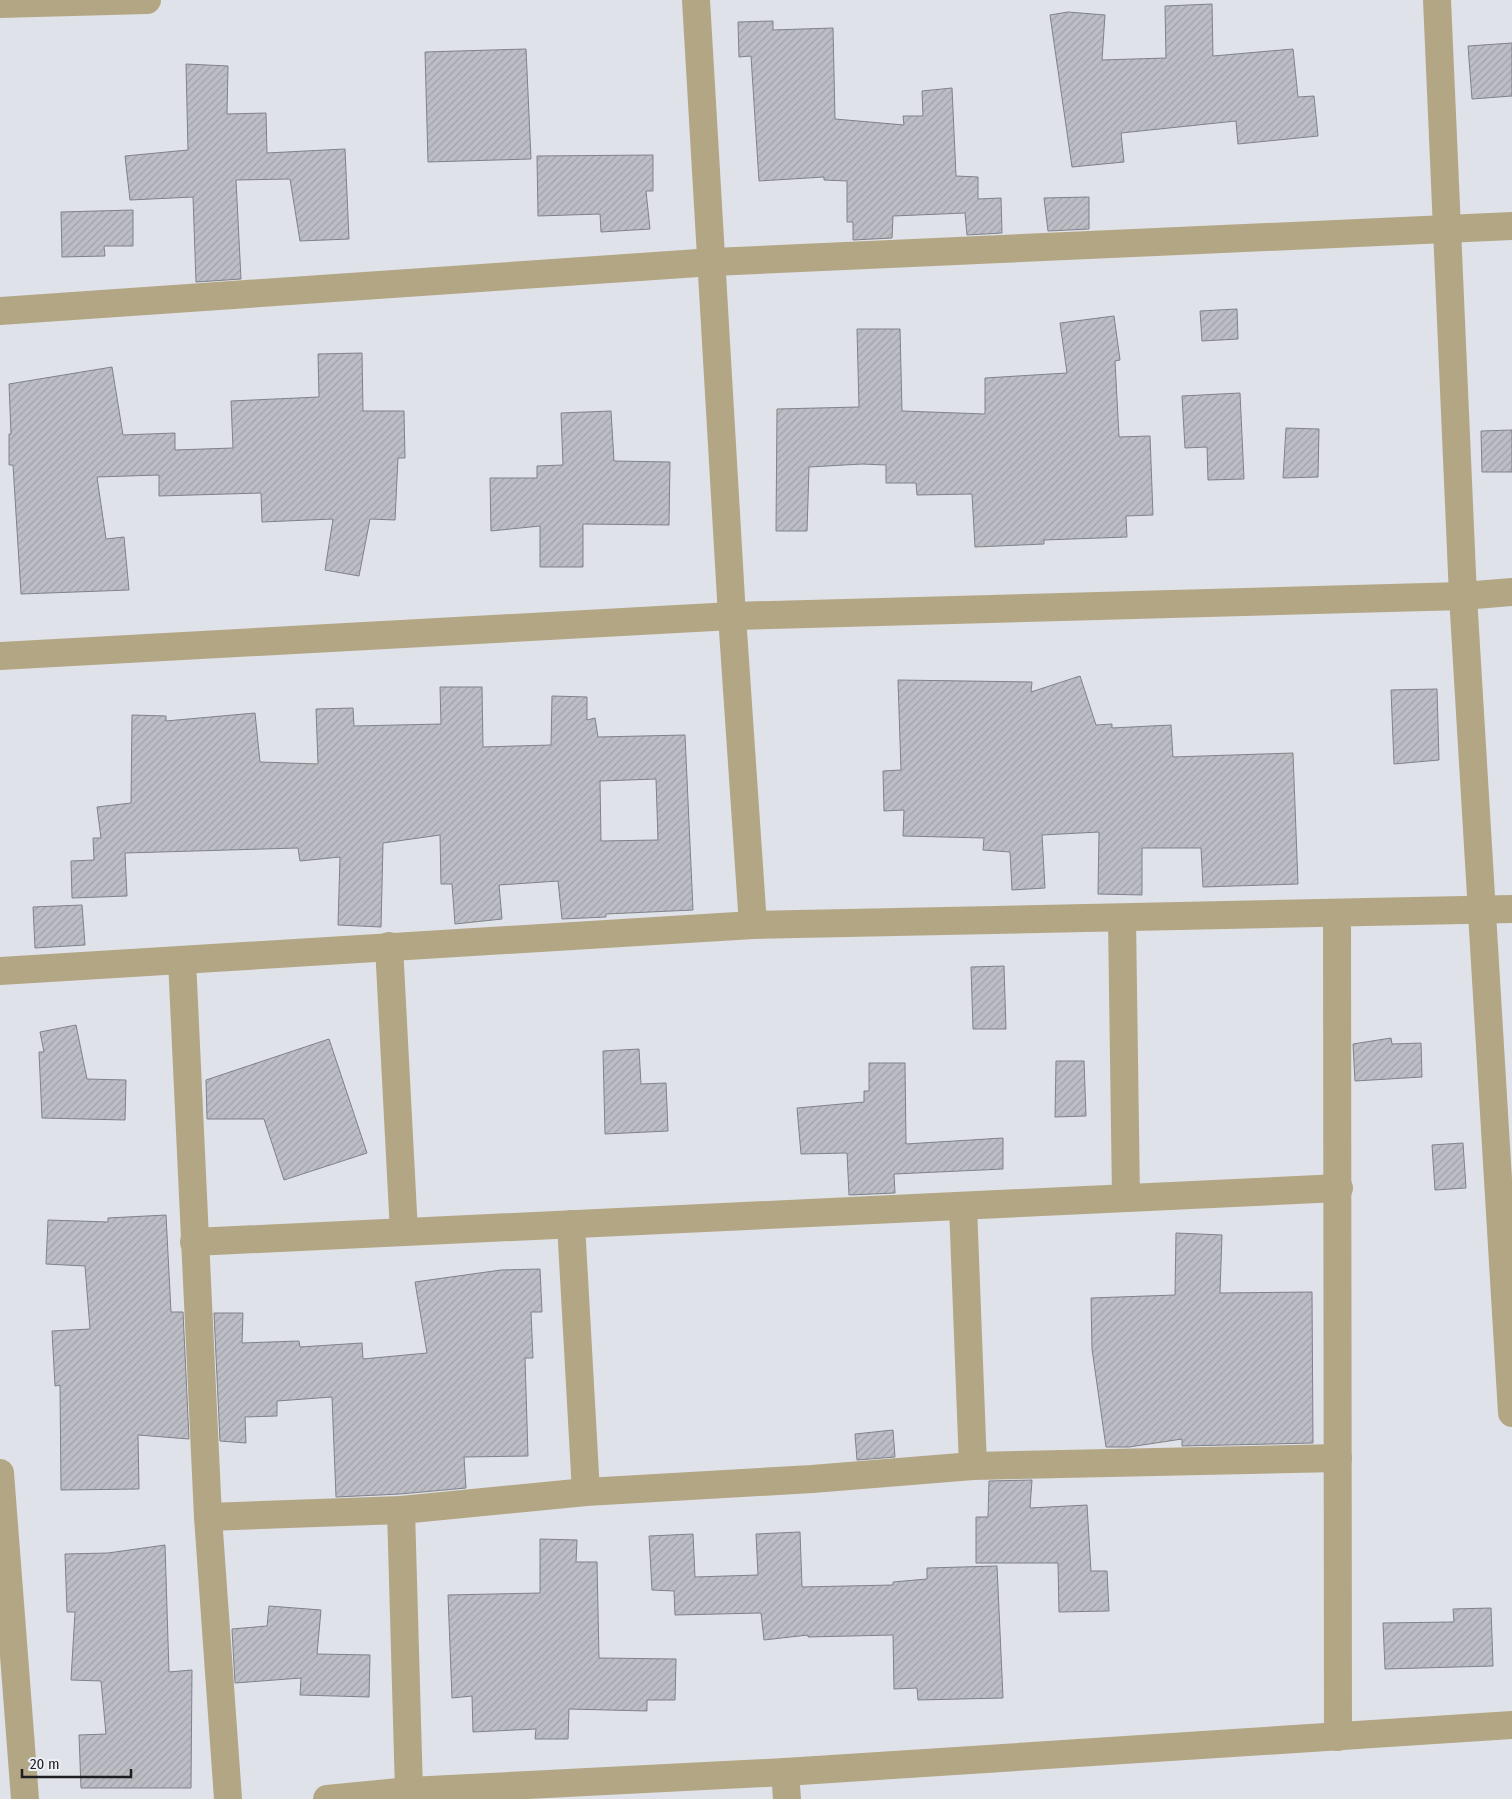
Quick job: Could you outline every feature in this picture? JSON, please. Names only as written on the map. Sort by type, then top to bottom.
[{"type":"street","points":[[0,4],[148,0]]},
{"type":"street","points":[[696,0],[713,262],[732,616],[753,925]]},
{"type":"street","points":[[1436,0],[1463,596],[1484,910],[1505,1164],[1512,1413]]},
{"type":"street","points":[[0,311],[713,262],[1512,226]]},
{"type":"street","points":[[0,656],[732,616],[1463,596],[1512,592]]},
{"type":"street","points":[[0,971],[753,925],[1122,919],[1512,909]]},
{"type":"street","points":[[1337,913],[1339,1188],[1338,1737]]},
{"type":"street","points":[[1122,919],[1126,1198]]},
{"type":"street","points":[[389,946],[404,1232]]},
{"type":"street","points":[[182,960],[208,1517],[228,1799]]},
{"type":"street","points":[[194,1242],[1339,1188]]},
{"type":"street","points":[[963,1206],[973,1466]]},
{"type":"street","points":[[571,1224],[586,1492]]},
{"type":"street","points":[[208,1517],[401,1510],[586,1492],[812,1480],[973,1466],[1338,1458]]},
{"type":"street","points":[[0,1473],[2,1531],[25,1799]]},
{"type":"street","points":[[401,1510],[409,1790]]},
{"type":"street","points":[[327,1799],[409,1790],[785,1772],[1512,1725]]},
{"type":"street","points":[[785,1772],[787,1799]]},
{"type":"building","points":[[1212,4],[1213,56],[1293,49],[1298,97],[1314,96],[1318,136],[1238,144],[1236,121],[1121,133],[1124,162],[1072,167],[1050,15],[1068,12],[1105,15],[1102,60],[1166,58],[1165,6]]},
{"type":"building","points":[[773,21],[773,30],[833,28],[835,119],[904,125],[903,116],[923,116],[922,91],[952,88],[956,176],[978,177],[978,199],[1001,198],[1002,233],[967,235],[965,213],[893,216],[892,238],[853,240],[853,222],[847,222],[847,181],[824,180],[824,177],[759,181],[751,56],[739,57],[738,22]]},
{"type":"building","points":[[1512,43],[1512,96],[1472,99],[1468,46]]},
{"type":"building","points":[[526,49],[531,159],[428,162],[425,52]]},
{"type":"building","points":[[186,64],[228,66],[227,114],[266,113],[267,153],[345,149],[349,239],[300,241],[290,179],[236,180],[241,279],[196,282],[193,197],[130,200],[125,156],[188,150]]},
{"type":"building","points":[[653,155],[653,191],[646,191],[650,229],[601,232],[600,214],[538,216],[537,156]]},
{"type":"building","points":[[1089,197],[1089,229],[1048,231],[1044,198]]},
{"type":"building","points":[[133,210],[133,246],[104,246],[105,256],[62,257],[61,212]]},
{"type":"building","points":[[1237,309],[1238,339],[1202,341],[1200,311]]},
{"type":"building","points":[[1114,316],[1120,360],[1115,361],[1119,437],[1150,436],[1153,515],[1126,516],[1127,537],[1044,540],[1044,544],[975,547],[972,494],[917,495],[916,483],[886,483],[886,465],[862,464],[809,467],[807,531],[776,531],[777,409],[859,407],[857,329],[900,329],[902,411],[985,414],[985,378],[1067,373],[1060,323]]},
{"type":"building","points":[[362,353],[363,411],[404,411],[405,458],[398,458],[395,520],[370,519],[359,576],[325,570],[333,519],[262,522],[261,493],[159,496],[159,475],[97,477],[106,539],[124,537],[129,590],[21,594],[13,465],[9,465],[9,434],[11,434],[9,384],[112,367],[123,435],[175,433],[175,450],[233,448],[231,401],[319,397],[318,354]]},
{"type":"building","points":[[1240,393],[1244,479],[1208,480],[1207,447],[1185,448],[1182,396]]},
{"type":"building","points":[[611,411],[614,461],[670,462],[669,525],[583,524],[583,567],[540,567],[540,526],[491,531],[490,478],[537,478],[537,466],[563,465],[561,413]]},
{"type":"building","points":[[1286,428],[1319,429],[1318,477],[1283,478]]},
{"type":"building","points":[[1512,430],[1512,472],[1482,472],[1481,431]]},
{"type":"building","points":[[1080,676],[1096,725],[1112,724],[1112,728],[1171,725],[1173,757],[1293,753],[1298,884],[1203,887],[1201,848],[1142,848],[1142,895],[1098,894],[1099,832],[1042,835],[1045,888],[1012,890],[1010,852],[983,850],[984,838],[903,836],[904,810],[884,811],[883,771],[901,770],[898,680],[1032,682],[1031,692]]},
{"type":"building","points":[[440,687],[482,687],[483,747],[551,745],[552,696],[587,697],[587,720],[595,718],[598,737],[685,735],[693,910],[606,914],[606,917],[562,919],[558,881],[499,885],[502,919],[455,924],[452,884],[441,884],[440,835],[383,843],[381,927],[338,925],[340,857],[300,861],[298,848],[125,853],[127,896],[72,898],[71,861],[94,860],[93,838],[101,838],[97,807],[131,803],[132,715],[166,716],[166,721],[255,713],[260,762],[318,764],[316,709],[353,708],[354,726],[441,724]],"holes":[[[656,779],[658,840],[601,841],[600,781]]]},
{"type":"building","points":[[1437,689],[1439,760],[1394,764],[1391,690]]},
{"type":"building","points":[[82,905],[85,945],[35,948],[33,907]]},
{"type":"building","points":[[1004,966],[1006,1029],[973,1029],[971,967]]},
{"type":"building","points":[[76,1025],[87,1079],[126,1080],[125,1120],[42,1118],[39,1052],[44,1052],[40,1032]]},
{"type":"building","points":[[1391,1038],[1392,1044],[1421,1043],[1422,1077],[1355,1081],[1353,1044]]},
{"type":"building","points":[[329,1039],[367,1153],[284,1180],[264,1119],[207,1119],[206,1080]]},
{"type":"building","points":[[639,1049],[641,1084],[666,1083],[668,1131],[605,1134],[603,1051]]},
{"type":"building","points":[[1056,1061],[1084,1061],[1086,1116],[1055,1117]]},
{"type":"building","points":[[869,1063],[905,1063],[906,1144],[1003,1138],[1003,1169],[894,1174],[895,1193],[849,1195],[847,1153],[801,1154],[797,1108],[864,1102],[864,1091],[869,1091]]},
{"type":"building","points":[[1463,1143],[1466,1188],[1435,1190],[1432,1145]]},
{"type":"building","points":[[166,1215],[171,1312],[183,1312],[189,1439],[138,1435],[139,1489],[61,1490],[60,1385],[55,1386],[52,1331],[90,1329],[85,1266],[46,1264],[48,1220],[108,1222],[108,1218]]},
{"type":"building","points":[[1176,1233],[1222,1235],[1220,1293],[1312,1292],[1313,1443],[1182,1446],[1182,1439],[1129,1447],[1106,1447],[1092,1349],[1091,1298],[1175,1295]]},
{"type":"building","points":[[540,1269],[542,1312],[531,1312],[533,1358],[525,1358],[528,1456],[464,1457],[466,1488],[336,1497],[332,1397],[277,1401],[277,1416],[245,1417],[246,1443],[220,1441],[214,1313],[243,1313],[242,1343],[299,1341],[300,1347],[362,1343],[363,1359],[427,1353],[415,1282],[501,1270]]},
{"type":"building","points":[[893,1430],[895,1457],[857,1460],[855,1434]]},
{"type":"building","points":[[1032,1480],[1030,1508],[1087,1505],[1091,1571],[1107,1571],[1109,1611],[1059,1612],[1058,1563],[976,1563],[976,1517],[988,1517],[989,1481]]},
{"type":"building","points":[[800,1532],[802,1587],[893,1585],[893,1582],[927,1579],[927,1568],[997,1566],[1003,1698],[918,1700],[917,1688],[894,1689],[893,1635],[808,1637],[808,1635],[764,1640],[761,1613],[675,1615],[674,1591],[652,1590],[649,1536],[693,1534],[695,1577],[758,1575],[756,1534]]},
{"type":"building","points":[[540,1539],[577,1540],[576,1562],[597,1562],[599,1658],[676,1659],[675,1700],[647,1700],[647,1711],[569,1709],[568,1739],[535,1739],[536,1729],[473,1732],[472,1696],[452,1698],[448,1595],[540,1593]]},
{"type":"building","points":[[165,1545],[169,1672],[192,1670],[191,1788],[81,1788],[79,1735],[106,1734],[101,1681],[71,1680],[75,1612],[67,1612],[65,1554],[108,1553]]},
{"type":"building","points":[[269,1606],[321,1610],[317,1654],[370,1655],[369,1697],[300,1695],[301,1678],[235,1683],[232,1629],[267,1626]]},
{"type":"building","points":[[1491,1608],[1493,1666],[1385,1669],[1383,1623],[1454,1622],[1453,1609]]}]
